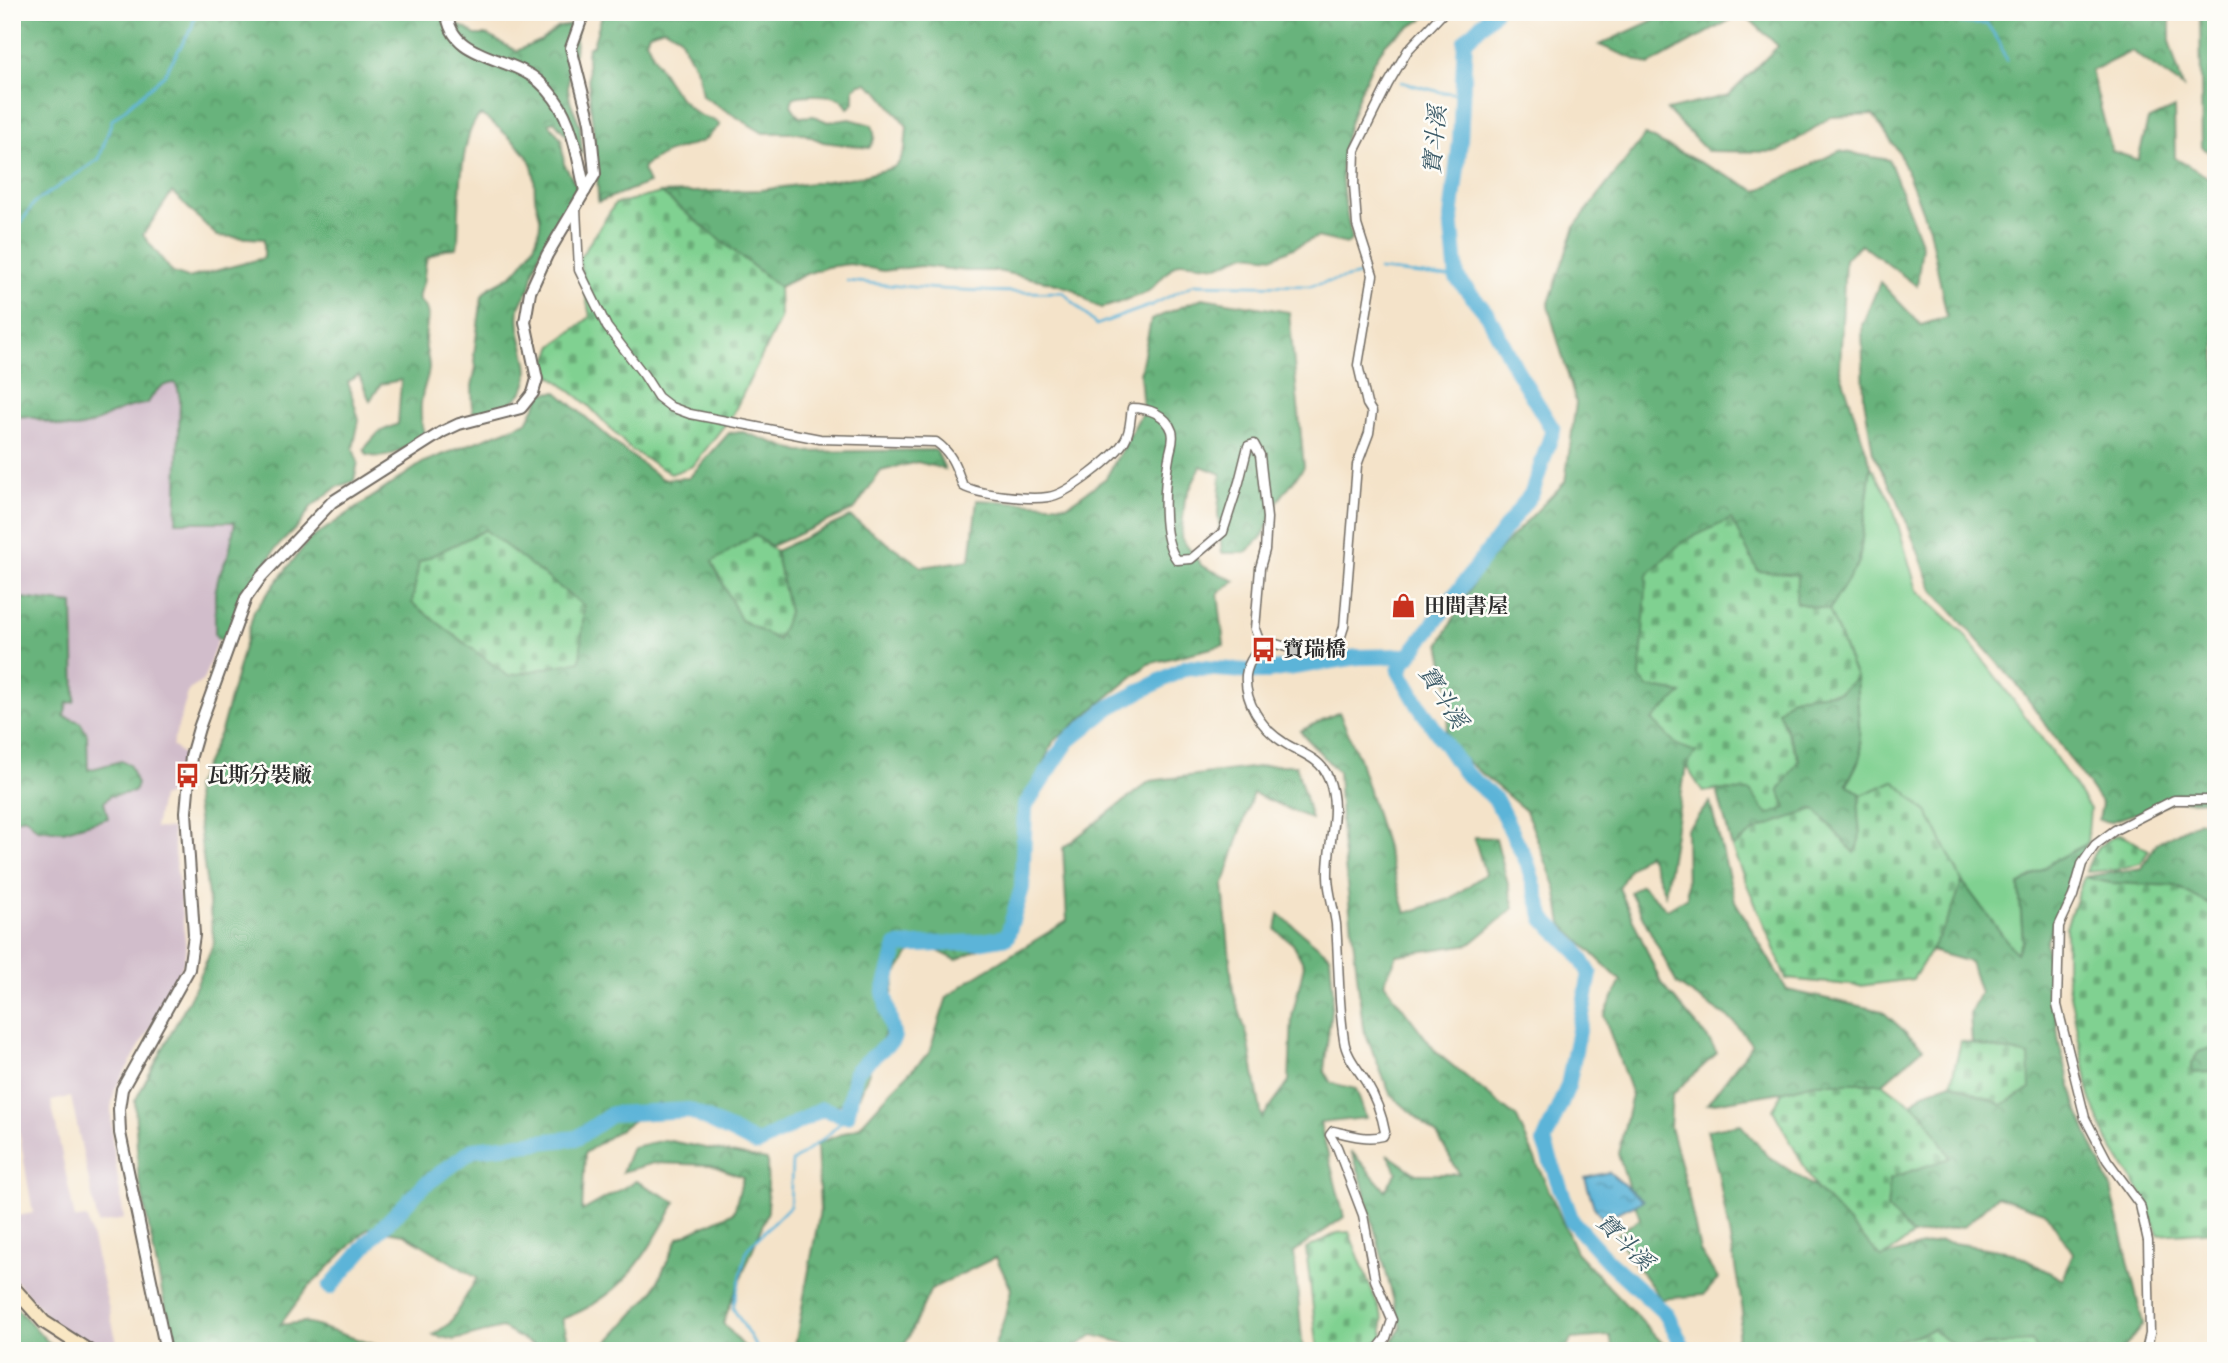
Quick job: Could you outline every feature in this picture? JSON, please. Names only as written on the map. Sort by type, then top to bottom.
[{"type":"main road","points":[[12,1286],[44,1322],[89,1351]]},
{"type":"street","points":[[447,12],[451,29],[458,40],[471,50],[524,71],[541,83],[557,101],[573,137],[585,191]]},
{"type":"street","points":[[166,1351],[120,1133],[118,1109],[122,1089],[189,970],[194,935],[186,812],[191,756],[199,728],[237,618],[253,587],[332,502],[442,432],[458,424],[521,408],[533,393],[537,379],[526,322],[530,292],[547,255],[595,174],[590,122],[571,48],[584,12]]},
{"type":"street","points":[[1376,1351],[1386,1338],[1392,1320],[1375,1280],[1363,1215],[1330,1135],[1333,1131],[1355,1137],[1374,1138],[1383,1136],[1385,1132],[1376,1103],[1345,1045],[1341,1024],[1336,923],[1328,877],[1335,810],[1333,789],[1326,772],[1309,755],[1282,741],[1264,724],[1252,708],[1245,689],[1247,671],[1261,646],[1269,642],[1319,654],[1332,649],[1339,642],[1344,627],[1357,465],[1369,433],[1372,412],[1364,395],[1358,365],[1373,275],[1357,225],[1355,150],[1388,83],[1408,50],[1444,12]]},
{"type":"street","points":[[576,207],[579,270],[607,327],[658,397],[671,407],[690,414],[820,439],[936,442],[948,450],[958,468],[963,486],[972,491],[1051,498],[1092,474],[1125,441],[1132,408],[1143,408],[1155,412],[1172,430],[1173,442],[1164,509],[1168,539],[1172,554],[1177,560],[1191,559],[1223,532],[1248,446],[1254,444],[1260,454],[1267,518],[1255,629],[1261,646]]},
{"type":"street","points":[[2146,1351],[2150,1334],[2148,1241],[2140,1205],[2107,1160],[2085,1118],[2057,1005],[2059,926],[2073,896],[2082,864],[2095,845],[2115,830],[2174,800],[2216,800]]},
{"type":"shaded area","points":[[175,383],[180,400],[235,522],[229,553],[219,575],[215,634],[218,639],[203,681],[189,690],[172,746],[185,756],[177,792],[161,797],[155,828],[172,829],[186,948],[184,961],[172,990],[115,1089],[111,1107],[112,1139],[124,1219],[98,1224],[71,1097],[51,1101],[75,1219],[87,1218],[119,1351],[94,1351],[60,1331],[12,1276],[12,1217],[33,1213],[15,1108],[12,1108],[12,821],[24,817],[37,829],[63,831],[108,818],[104,802],[110,796],[133,792],[88,770],[64,716],[73,604],[12,597],[12,419],[30,415],[40,421],[75,428],[123,409],[147,403],[163,384]]},
{"type":"green space","points":[[12,12],[225,12],[221,21],[250,12],[443,12],[447,21],[475,35],[487,35],[516,51],[540,41],[559,27],[577,24],[575,53],[569,63],[568,89],[580,125],[582,153],[554,121],[549,123],[561,139],[564,164],[577,187],[577,194],[548,236],[539,254],[531,285],[520,306],[519,323],[528,374],[525,386],[518,397],[501,409],[485,414],[473,413],[472,386],[476,367],[474,354],[482,296],[489,288],[512,275],[533,247],[540,226],[534,173],[529,159],[481,115],[474,123],[464,154],[456,248],[444,249],[427,258],[418,296],[426,309],[428,319],[425,340],[429,368],[421,409],[425,438],[391,455],[367,455],[364,449],[379,432],[398,424],[401,380],[381,384],[370,401],[359,375],[348,382],[359,420],[353,449],[358,462],[354,481],[337,487],[311,507],[300,524],[275,549],[224,640],[218,639],[215,634],[215,593],[219,575],[229,553],[235,522],[176,522],[180,400],[175,383],[158,389],[148,403],[121,410],[81,427],[58,426],[26,416],[12,419]],"holes":[[[172,192],[217,236],[264,239],[264,258],[188,278],[173,273],[143,235]]]},
{"type":"green space","points":[[603,12],[1432,12],[1391,39],[1382,49],[1359,95],[1344,145],[1341,167],[1352,239],[1347,244],[1317,237],[1274,257],[1246,254],[1218,266],[1182,262],[1173,266],[1145,293],[1101,308],[1073,289],[1049,282],[997,271],[921,266],[883,271],[850,264],[827,267],[779,287],[661,193],[761,190],[863,176],[898,164],[905,150],[907,126],[880,93],[867,83],[854,88],[854,103],[848,108],[840,99],[823,95],[793,98],[791,105],[799,117],[814,116],[828,122],[850,119],[872,125],[874,137],[869,148],[823,142],[802,133],[763,133],[702,96],[698,72],[679,36],[664,28],[649,33],[646,40],[661,70],[688,107],[720,125],[703,141],[666,153],[646,164],[643,170],[649,183],[598,202],[587,54],[588,48],[593,45]]},
{"type":"green space","points":[[1671,12],[2170,12],[2170,44],[2183,87],[2132,51],[2091,71],[2112,151],[2138,160],[2148,120],[2174,108],[2175,158],[2216,184],[2216,800],[2175,801],[2109,822],[2099,820],[2102,804],[2020,688],[1933,590],[1897,498],[1873,453],[1864,399],[1862,325],[1880,282],[1921,325],[1947,317],[1929,228],[1900,154],[1873,115],[1831,117],[1778,152],[1707,151],[1667,110],[1729,95],[1778,46],[1743,13],[1649,65],[1599,45]]},
{"type":"green space","points":[[2200,12],[2216,12],[2216,158],[2202,147]]},
{"type":"green space","points":[[1645,135],[1757,191],[1839,151],[1889,160],[1922,245],[1917,286],[1861,244],[1845,259],[1840,370],[1871,466],[1859,562],[1829,610],[1796,603],[1648,687],[1683,693],[1697,753],[1686,766],[1665,894],[1648,853],[1629,869],[1619,888],[1661,983],[1717,1053],[1672,1095],[1670,1127],[1700,1251],[1718,1279],[1704,1295],[1661,1299],[1615,1236],[1640,1218],[1635,1204],[1642,1201],[1629,1189],[1618,1154],[1632,1095],[1604,1016],[1621,981],[1562,924],[1556,888],[1526,811],[1444,742],[1452,703],[1440,643],[1483,566],[1565,482],[1576,403],[1548,306],[1575,226]]},
{"type":"green space","points":[[661,193],[779,287],[780,319],[733,414],[693,466],[671,474],[631,450],[588,405],[543,369],[553,346],[590,317],[579,259],[615,204]]},
{"type":"green space","points":[[1202,298],[1289,312],[1304,467],[1278,501],[1263,536],[1245,553],[1222,553],[1218,513],[1221,474],[1201,466],[1185,499],[1181,538],[1202,566],[1235,581],[1218,593],[1224,645],[1148,664],[1053,742],[1027,802],[1022,868],[1011,934],[956,960],[918,941],[896,974],[884,1035],[859,1097],[824,1110],[772,1141],[659,1103],[585,1153],[582,1211],[636,1181],[676,1202],[643,1257],[617,1287],[602,1299],[562,1319],[572,1351],[544,1351],[502,1328],[454,1340],[433,1335],[450,1323],[477,1278],[404,1234],[368,1228],[306,1290],[280,1325],[304,1322],[394,1351],[174,1351],[138,1174],[135,1101],[196,986],[214,942],[194,788],[221,731],[254,611],[309,540],[424,462],[527,422],[542,393],[557,392],[621,448],[662,479],[689,478],[729,433],[743,432],[800,452],[936,450],[945,469],[917,462],[881,471],[854,510],[771,546],[754,535],[789,612],[775,551],[850,517],[922,567],[970,560],[977,500],[1068,505],[1106,478],[1143,411],[1140,373],[1151,320]]},
{"type":"green space","points":[[1871,466],[1891,501],[1917,590],[1963,633],[2052,752],[2090,809],[2087,844],[2055,860],[2019,885],[2023,941],[2016,954],[1962,881],[1928,813],[1894,781],[1862,795],[1847,784],[1861,756],[1856,678],[1829,610],[1859,562]]},
{"type":"green space","points":[[1731,519],[1758,571],[1797,575],[1796,603],[1829,610],[1856,678],[1840,692],[1792,697],[1778,711],[1799,760],[1779,790],[1786,808],[1768,815],[1750,791],[1703,792],[1686,766],[1696,752],[1677,745],[1652,720],[1682,693],[1648,687],[1640,678],[1647,575],[1682,542]]},
{"type":"green space","points":[[485,530],[584,606],[580,661],[508,676],[412,603],[419,562]]},
{"type":"green space","points":[[755,535],[775,551],[789,612],[778,640],[741,620],[712,562]]},
{"type":"green space","points":[[12,597],[73,604],[75,699],[74,702],[67,703],[64,716],[80,722],[87,734],[88,770],[121,761],[129,764],[137,784],[134,792],[110,796],[104,802],[108,818],[63,831],[37,829],[24,817],[12,821]]},
{"type":"green space","points":[[1856,678],[1861,756],[1847,784],[1862,795],[1858,811],[1860,837],[1854,853],[1758,829],[1732,848],[1717,790],[1779,790],[1799,759],[1778,711],[1792,697],[1840,692]]},
{"type":"green space","points":[[1339,712],[1359,758],[1406,913],[1450,899],[1485,874],[1474,837],[1496,838],[1514,908],[1470,944],[1397,955],[1384,983],[1437,1053],[1517,1118],[1576,1252],[1670,1351],[1613,1351],[1610,1336],[1571,1339],[1566,1351],[1386,1351],[1401,1328],[1360,1175],[1351,1151],[1385,1190],[1397,1172],[1387,1154],[1416,1174],[1459,1174],[1438,1136],[1390,1094],[1363,1028],[1342,839],[1338,772],[1300,731]]},
{"type":"green space","points":[[1273,765],[1296,765],[1311,819],[1253,793],[1223,886],[1233,991],[1248,1038],[1262,1118],[1289,1081],[1292,1017],[1304,965],[1293,944],[1276,930],[1279,914],[1330,956],[1333,992],[1324,1071],[1331,1083],[1356,1089],[1366,1118],[1320,1123],[1344,1217],[1294,1252],[1303,1351],[1156,1351],[1093,1335],[1070,1351],[993,1351],[1011,1289],[996,1257],[931,1289],[902,1351],[794,1351],[820,1210],[817,1144],[859,1127],[929,1053],[947,997],[976,976],[1067,921],[1063,848],[1150,781]]},
{"type":"green space","points":[[1894,781],[1928,813],[1962,881],[1941,932],[1913,979],[1860,986],[1786,979],[1732,848],[1758,829],[1815,809],[1854,853],[1860,837],[1858,811],[1862,795]]},
{"type":"green space","points":[[1710,802],[1735,901],[1787,990],[1882,1011],[1923,1048],[1883,1083],[1814,1083],[1782,1092],[1707,1104],[1752,1045],[1734,1022],[1677,984],[1630,892],[1641,885],[1667,909],[1687,897],[1686,830]]},
{"type":"green space","points":[[2199,821],[2216,823],[2216,908],[2175,886],[2110,883],[2084,877],[2142,868],[2157,843]]},
{"type":"green space","points":[[2120,834],[2149,850],[2141,863],[2115,870],[2086,872],[2097,848]]},
{"type":"green space","points":[[2087,844],[2046,942],[2059,1043],[2078,1112],[2111,1188],[2143,1324],[2122,1351],[2037,1351],[2031,1341],[1960,1349],[1932,1330],[1866,1351],[1734,1351],[1743,1311],[1718,1172],[1707,1130],[1740,1124],[1768,1156],[1816,1188],[1882,1257],[1940,1241],[2012,1252],[2063,1280],[2073,1253],[2046,1213],[1997,1196],[1965,1226],[1913,1236],[1887,1208],[1890,1178],[1925,1114],[1911,1104],[1921,1094],[1951,1083],[2002,1105],[2029,1056],[1972,1043],[1970,1013],[1980,993],[1970,962],[1931,951],[1962,881],[2016,953],[2023,941],[2019,885],[2055,860]]},
{"type":"green space","points":[[2084,877],[2110,883],[2175,886],[2216,908],[2216,979],[2209,984],[2216,999],[2216,1046],[2198,1052],[2192,1064],[2192,1073],[2216,1072],[2216,1231],[2158,1235],[2143,1196],[2107,1140],[2090,1097],[2066,974],[2066,927]]},
{"type":"green space","points":[[1961,1041],[2029,1056],[2030,1089],[2002,1105],[1951,1083]]},
{"type":"green space","points":[[2216,1046],[2216,1072],[2192,1073],[2192,1064],[2198,1052]]},
{"type":"green space","points":[[1814,1083],[1883,1083],[1924,1114],[1950,1158],[1890,1178],[1887,1208],[1913,1236],[1882,1258],[1816,1188],[1773,1110],[1782,1092]]},
{"type":"green space","points":[[665,1140],[767,1160],[768,1211],[723,1323],[748,1351],[600,1351],[653,1292],[678,1238],[734,1212],[743,1177],[711,1165],[654,1163],[622,1172],[632,1147]]},
{"type":"green space","points":[[1349,1232],[1383,1319],[1383,1336],[1369,1351],[1318,1351],[1306,1249],[1337,1233]]},
{"type":"green space","points":[[12,1303],[51,1345],[53,1351],[12,1351]]},
{"type":"green space","points":[[1932,1330],[1960,1349],[2032,1341],[2037,1351],[1866,1351]]},
{"type":"water","points":[[1609,1172],[1643,1201],[1602,1217],[1594,1207],[1585,1178]]},
{"type":"waterway","points":[[12,236],[35,202],[99,159],[112,120],[164,75],[192,27],[196,12]]},
{"type":"waterway","name":"寶斗溪","points":[[1494,12],[1465,41],[1460,141],[1451,218],[1457,278],[1488,315],[1516,369],[1553,430],[1532,493],[1407,656],[1399,671],[1419,706],[1464,772],[1496,800],[1527,862],[1544,919],[1576,950],[1590,974],[1568,1086],[1544,1142],[1572,1221],[1607,1260],[1666,1314],[1685,1351]]},
{"type":"waterway","points":[[1939,12],[1955,21],[1987,24],[2000,43],[2006,61]]},
{"type":"waterway","points":[[1401,82],[1441,92],[1463,94]]},
{"type":"waterway","points":[[1379,270],[1457,278]]},
{"type":"waterway","points":[[847,281],[955,290],[1063,292],[1096,325],[1152,305],[1194,284],[1310,286],[1364,274]]},
{"type":"waterway","points":[[330,1287],[375,1235],[423,1186],[474,1149],[577,1138],[612,1114],[689,1110],[757,1144],[822,1109],[847,1116],[856,1071],[894,1039],[884,992],[897,946],[977,942],[1007,937],[1022,888],[1025,806],[1068,741],[1110,707],[1187,667],[1261,672],[1358,657],[1407,656]]},
{"type":"waterway","points":[[759,1351],[733,1308],[747,1249],[790,1206],[792,1162],[828,1135],[847,1116]]},
{"type":"place","name":"田間書屋","points":[[1404,606]]},
{"type":"place","name":"寶瑞橋","points":[[1263,649]]},
{"type":"place","name":"瓦斯分裝廠","points":[[187,775]]}]
